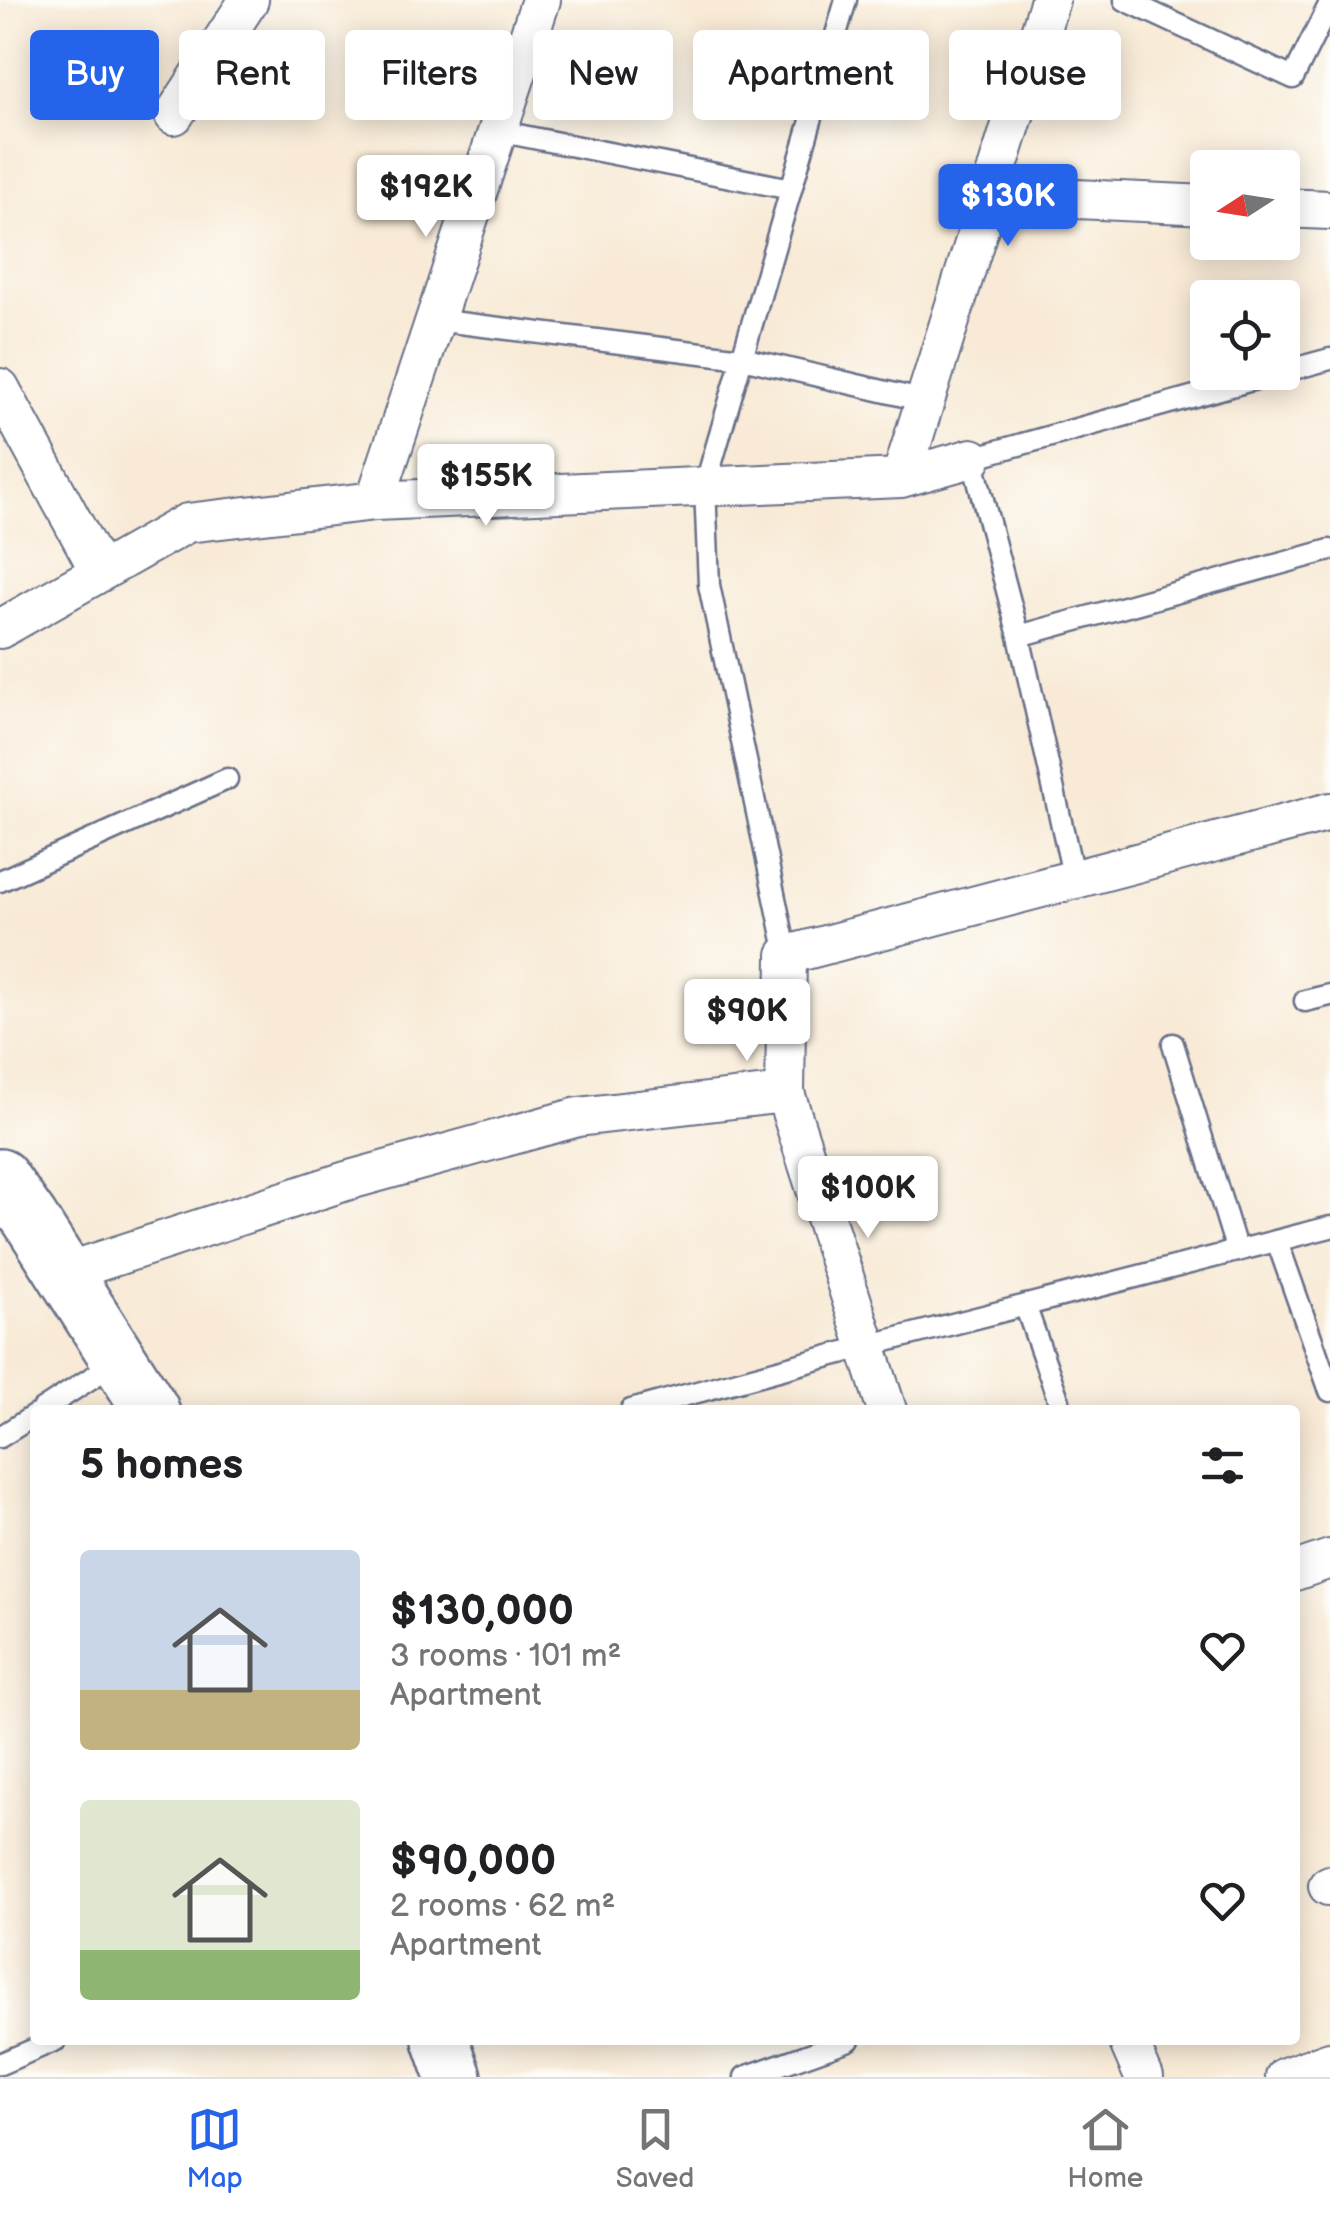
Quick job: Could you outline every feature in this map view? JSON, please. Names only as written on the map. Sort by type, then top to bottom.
[{"type":"street","points":[[174,116],[248,0]]},
{"type":"street","points":[[376,501],[541,0]]},
{"type":"street","points":[[901,478],[1050,0]]},
{"type":"street","points":[[990,195],[1190,203]]},
{"type":"street","points":[[1300,209],[1330,210]]},
{"type":"street","points":[[0,388],[100,572]]},
{"type":"street","points":[[0,629],[187,523],[376,501],[901,478],[972,458]]},
{"type":"street","points":[[885,1405],[785,1093],[787,955],[1330,812]]},
{"type":"street","points":[[64,1272],[346,1182],[578,1117],[785,1093]]},
{"type":"street","points":[[0,1177],[148,1405]]},
{"type":"street","points":[[1300,1569],[1330,1559]]},
{"type":"street","points":[[443,2045],[454,2077]]},
{"type":"street","points":[[1130,2045],[1144,2077]]},
{"type":"street","points":[[1284,2077],[1330,2060]]},
{"type":"lane","points":[[787,955],[709,586],[705,486],[846,0]]},
{"type":"lane","points":[[1125,0],[1293,78],[1330,3]]},
{"type":"lane","points":[[498,131],[791,189]]},
{"type":"lane","points":[[435,320],[742,358],[924,401]]},
{"type":"lane","points":[[1300,367],[1330,359]]},
{"type":"lane","points":[[1074,879],[1019,636],[972,458],[1217,390]]},
{"type":"lane","points":[[1019,636],[1330,550]]},
{"type":"lane","points":[[0,881],[227,779]]},
{"type":"lane","points":[[1304,1001],[1330,994]]},
{"type":"lane","points":[[1173,1044],[1237,1251]]},
{"type":"lane","points":[[649,1405],[1330,1227]]},
{"type":"lane","points":[[1278,1241],[1330,1391]]},
{"type":"lane","points":[[1025,1305],[1060,1405]]},
{"type":"lane","points":[[50,1405],[120,1360]]},
{"type":"lane","points":[[0,1438],[30,1418]]},
{"type":"lane","points":[[0,2064],[44,2045]]},
{"type":"lane","points":[[745,2077],[834,2045]]}]
